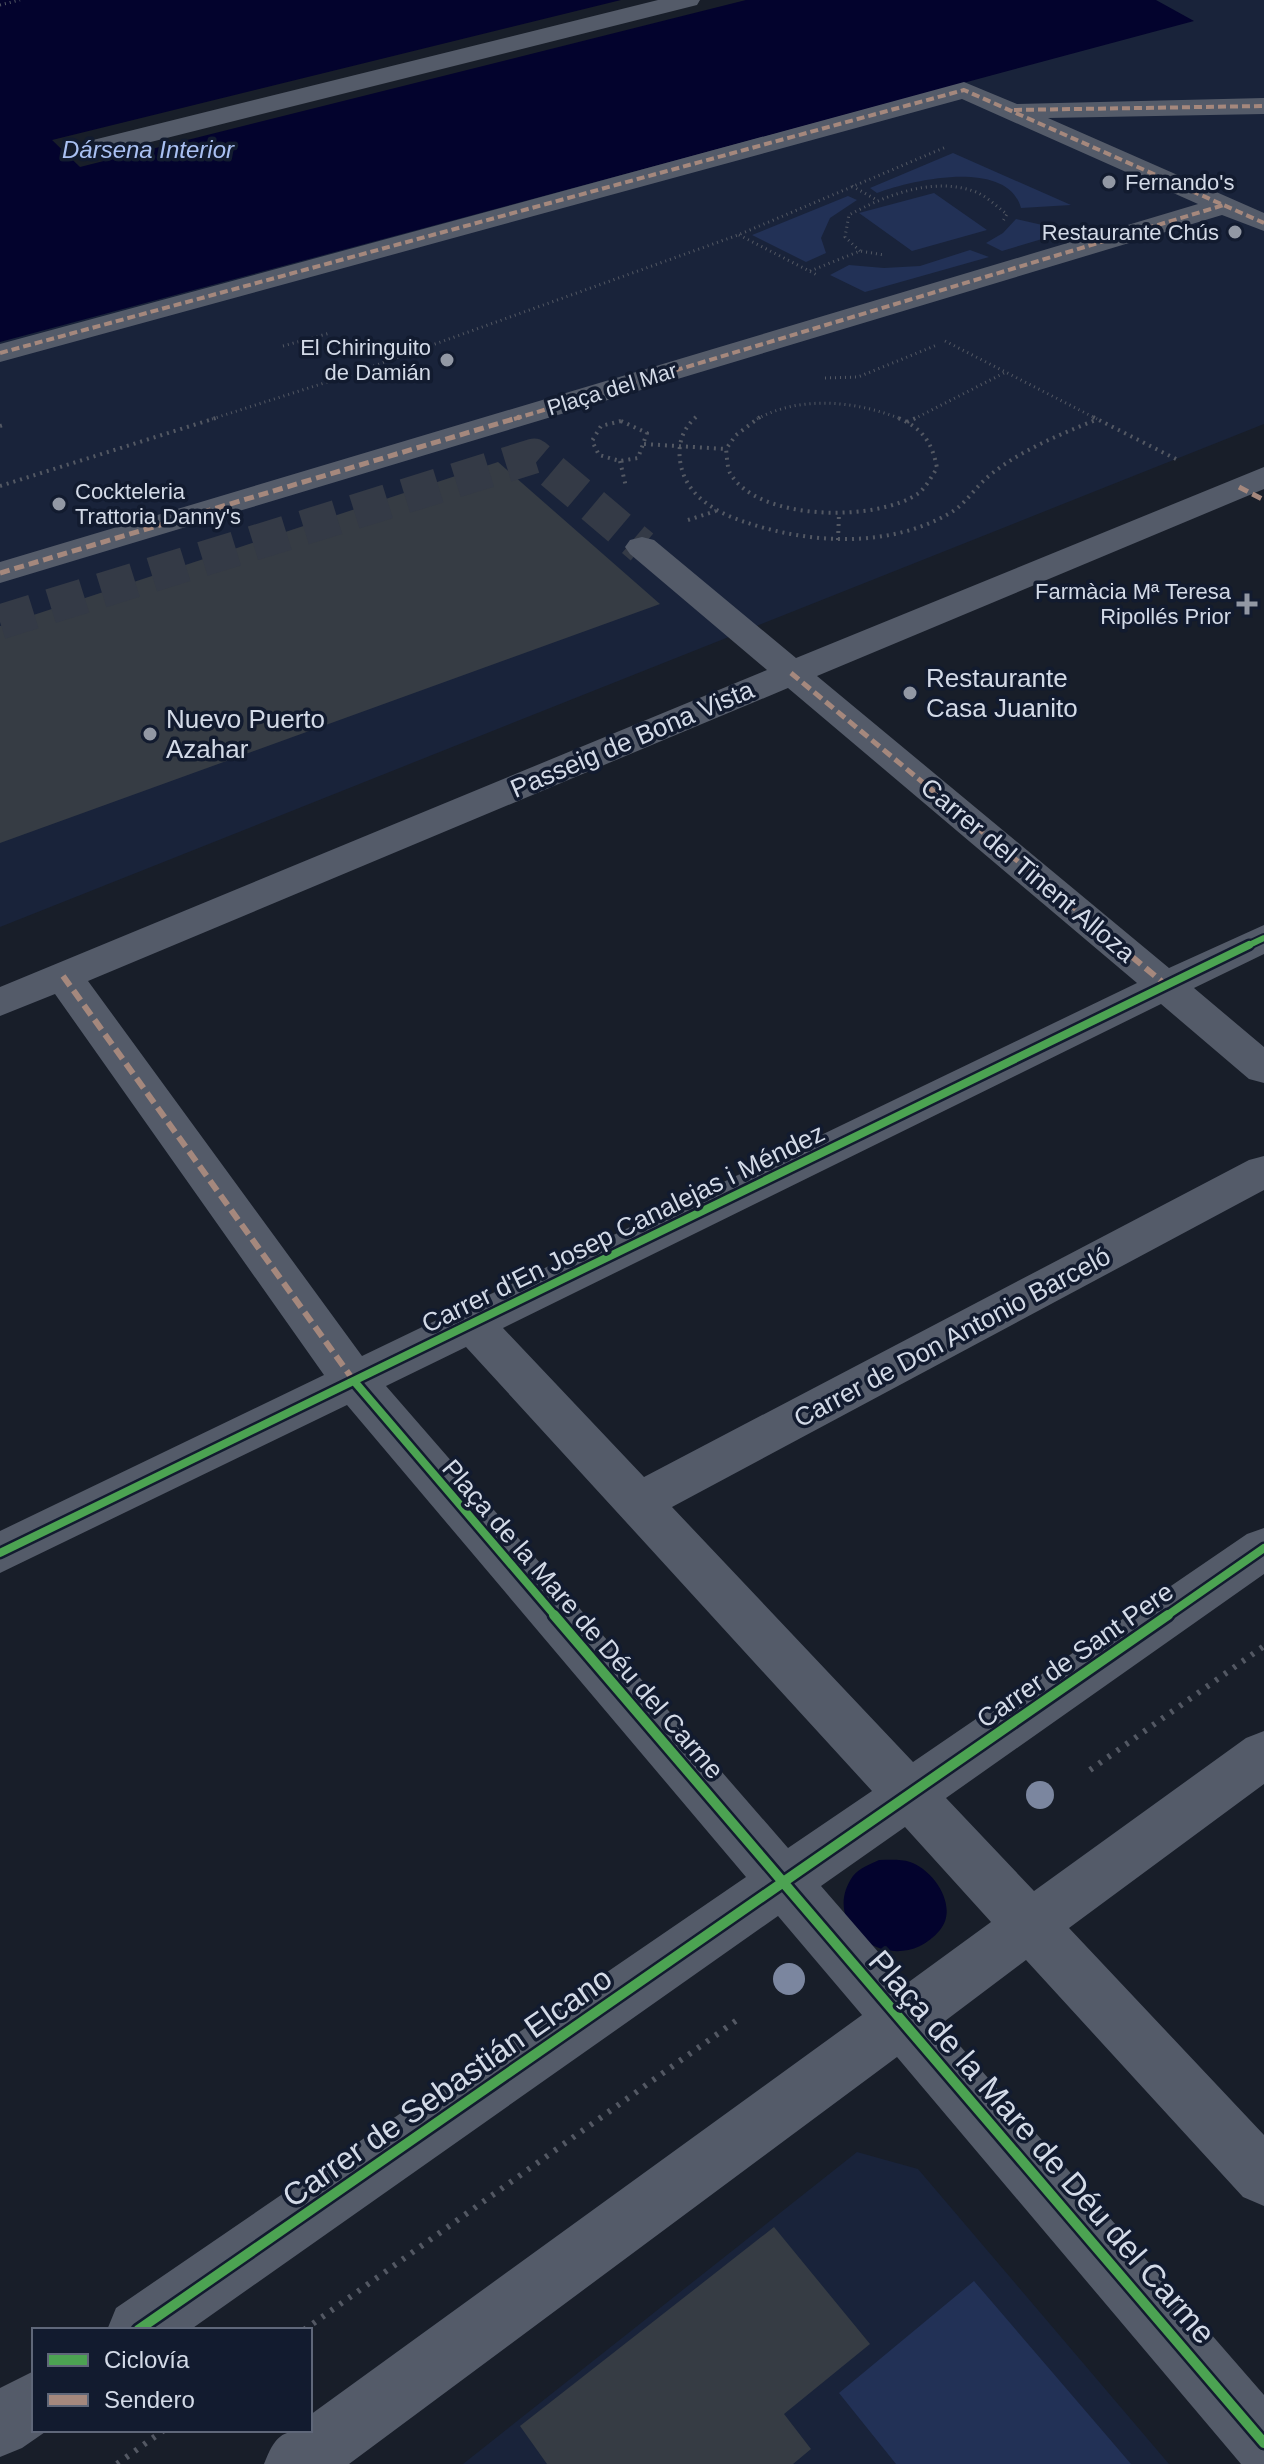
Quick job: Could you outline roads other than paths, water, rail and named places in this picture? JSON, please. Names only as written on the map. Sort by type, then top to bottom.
[{"type":"street","points":[[103,146],[688,0]]},
{"type":"street","points":[[0,353],[964,90],[1264,223]]},
{"type":"street","points":[[1016,112],[1264,106]]},
{"type":"street","name":"Plaça del Mar","points":[[0,573],[1224,205]]},
{"type":"street","name":"Passeig de Bona Vista","points":[[0,1002],[791,673],[1256,488]]},
{"type":"street","name":"Carrer del Tinent Alloza","points":[[642,547],[1264,1069]]},
{"type":"street","name":"Carrer d'En Josep Canalejas i Méndez","points":[[0,1553],[1264,938]]},
{"type":"street","name":"Plaça de la Mare de Déu del Carme","points":[[63,976],[354,1381],[1264,2443]]},
{"type":"street","name":"Carrer de Don Antonio Barceló","points":[[639,1502],[1264,1171]]},
{"type":"street","points":[[472,1324],[1264,2177]]},
{"type":"street","name":"Carrer de Sant Pere","points":[[910,1795],[1264,1548]]},
{"type":"street","points":[[1031,1926],[1264,1754]]},
{"type":"street","points":[[783,1883],[910,1795]]},
{"type":"street","name":"Carrer de Sebastián Elcano","points":[[141,2328],[783,1883]]},
{"type":"street","name":"Plaça de la Mare de Déu del Carme","points":[[902,2021],[1031,1926]]},
{"type":"street","points":[[296,2464],[902,2021]]},
{"type":"street","points":[[0,2426],[32,2403]]},
{"type":"water","name":"Dársena Interior","points":[[0,0],[1156,0],[1194,21],[0,342]]},
{"type":"water","points":[[879,1860],[903,1860],[919,1866],[941,1890],[947,1911],[945,1921],[940,1930],[922,1945],[903,1951],[884,1949],[866,1942],[853,1930],[845,1914],[844,1895],[856,1873]]},
{"type":"tunnel","points":[[0,622],[534,456],[642,547]]},
{"type":"place","name":"Fernando's","points":[[1109,182]]},
{"type":"place","name":"Restaurante Chús","points":[[1235,232]]},
{"type":"place","name":"El Chiringuito de Damián","points":[[447,360]]},
{"type":"place","name":"Cockteleria Trattoria Danny's","points":[[59,504]]},
{"type":"place","name":"Farmàcia Mª Teresa Ripollés Prior","points":[[1247,604]]},
{"type":"place","name":"Restaurante Casa Juanito","points":[[910,693]]},
{"type":"place","name":"Nuevo Puerto Azahar","points":[[150,734]]}]
